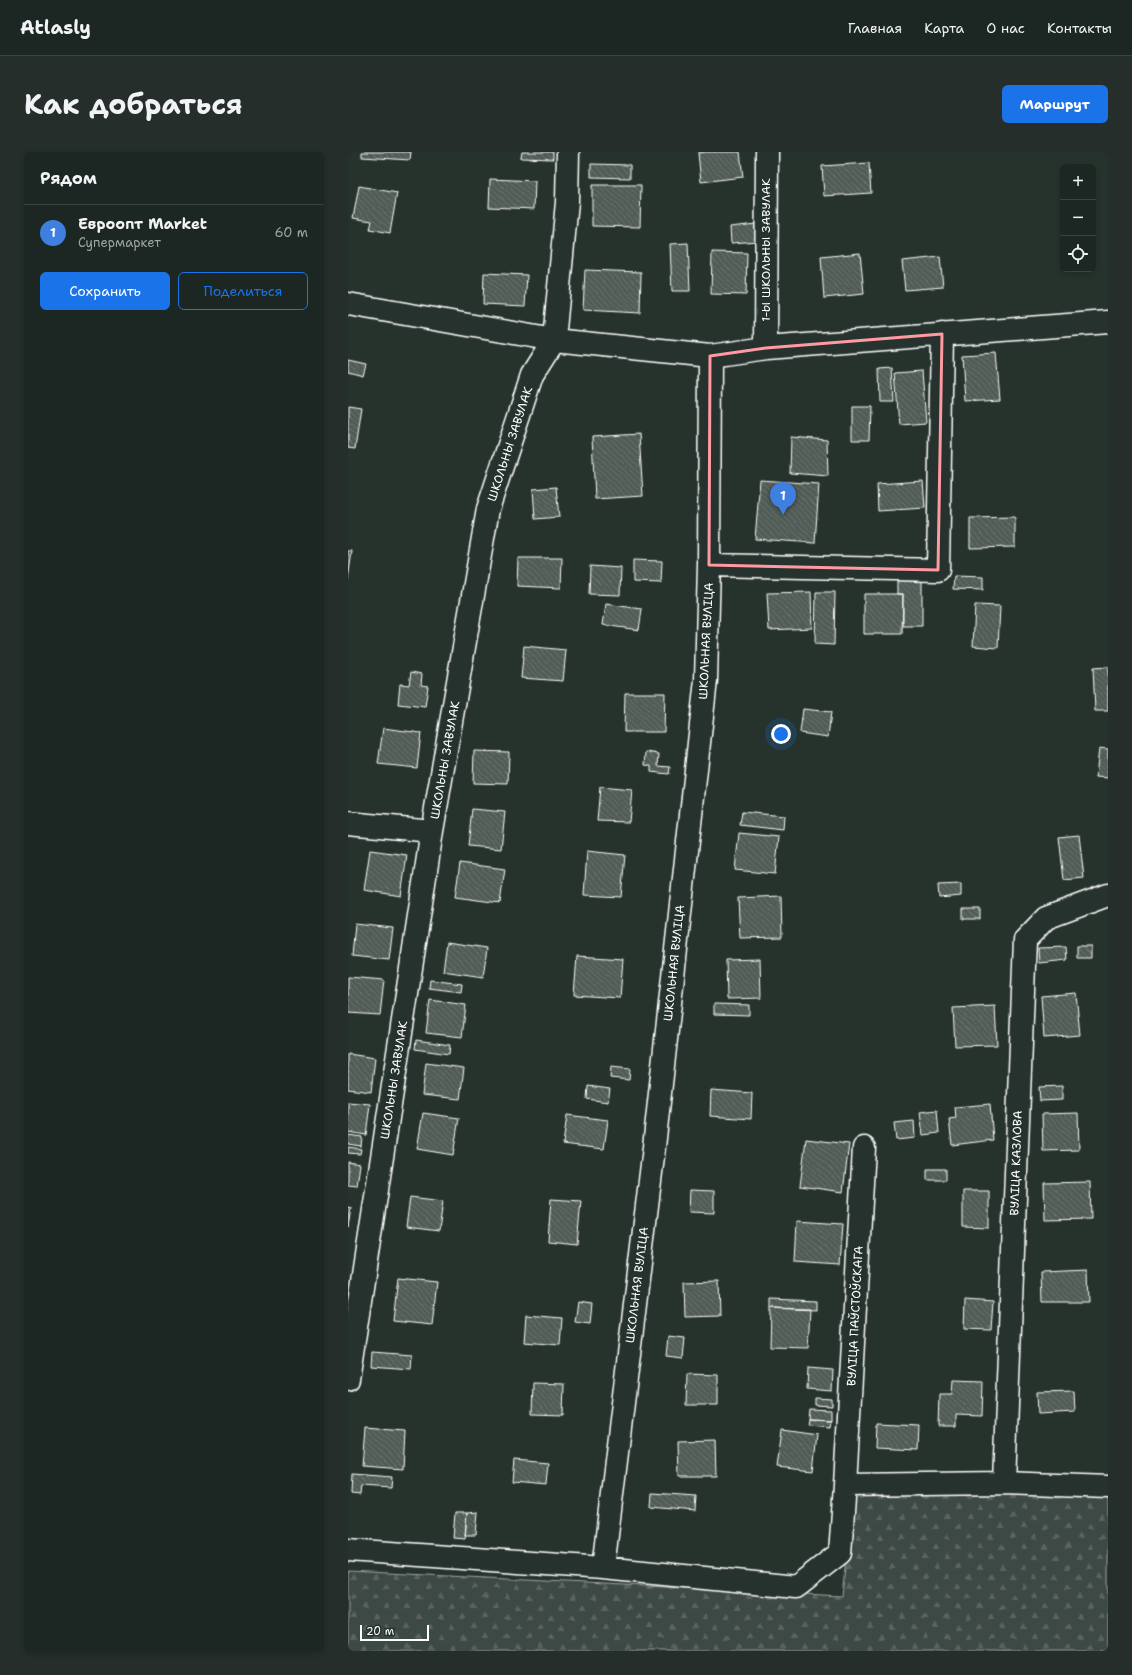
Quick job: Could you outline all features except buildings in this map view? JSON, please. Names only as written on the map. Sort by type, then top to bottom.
[{"type":"street","name":"ШКОЛЬНЫ ЗАВУЛАК","points":[[348,1379],[432,831],[488,509],[532,375],[554,340],[567,202],[568,152]]},
{"type":"street","name":"1-Ы ШКОЛЬНЫ ЗАВУЛАК","points":[[766,348],[767,152]]},
{"type":"street","points":[[348,304],[554,340],[710,356],[766,348],[1108,322]]},
{"type":"street","points":[[709,565],[938,570],[942,334]]},
{"type":"street","name":"ШКОЛЬНАЯ ВУЛІЦА","points":[[603,1568],[653,1156],[706,680],[709,565],[710,356]]},
{"type":"street","points":[[348,823],[432,831]]},
{"type":"street","name":"ВУЛІЦА КАЗЛОВА","points":[[1004,1483],[1024,940],[1046,918],[1108,895]]},
{"type":"street","name":"ВУЛІЦА ПАЎСТОЎСКАГА","points":[[348,1550],[603,1568],[796,1587],[840,1553],[864,1148]]},
{"type":"street","points":[[845,1485],[1004,1483],[1108,1487]]},
{"type":"highlighted area","points":[[942,334],[938,570],[709,565],[710,356],[766,348]]},
{"type":"green space","points":[[853,1494],[1108,1495],[1108,1651],[348,1651],[348,1571],[842,1596]]},
{"type":"place","name":"Евроопт Market","points":[[783,515]]}]
